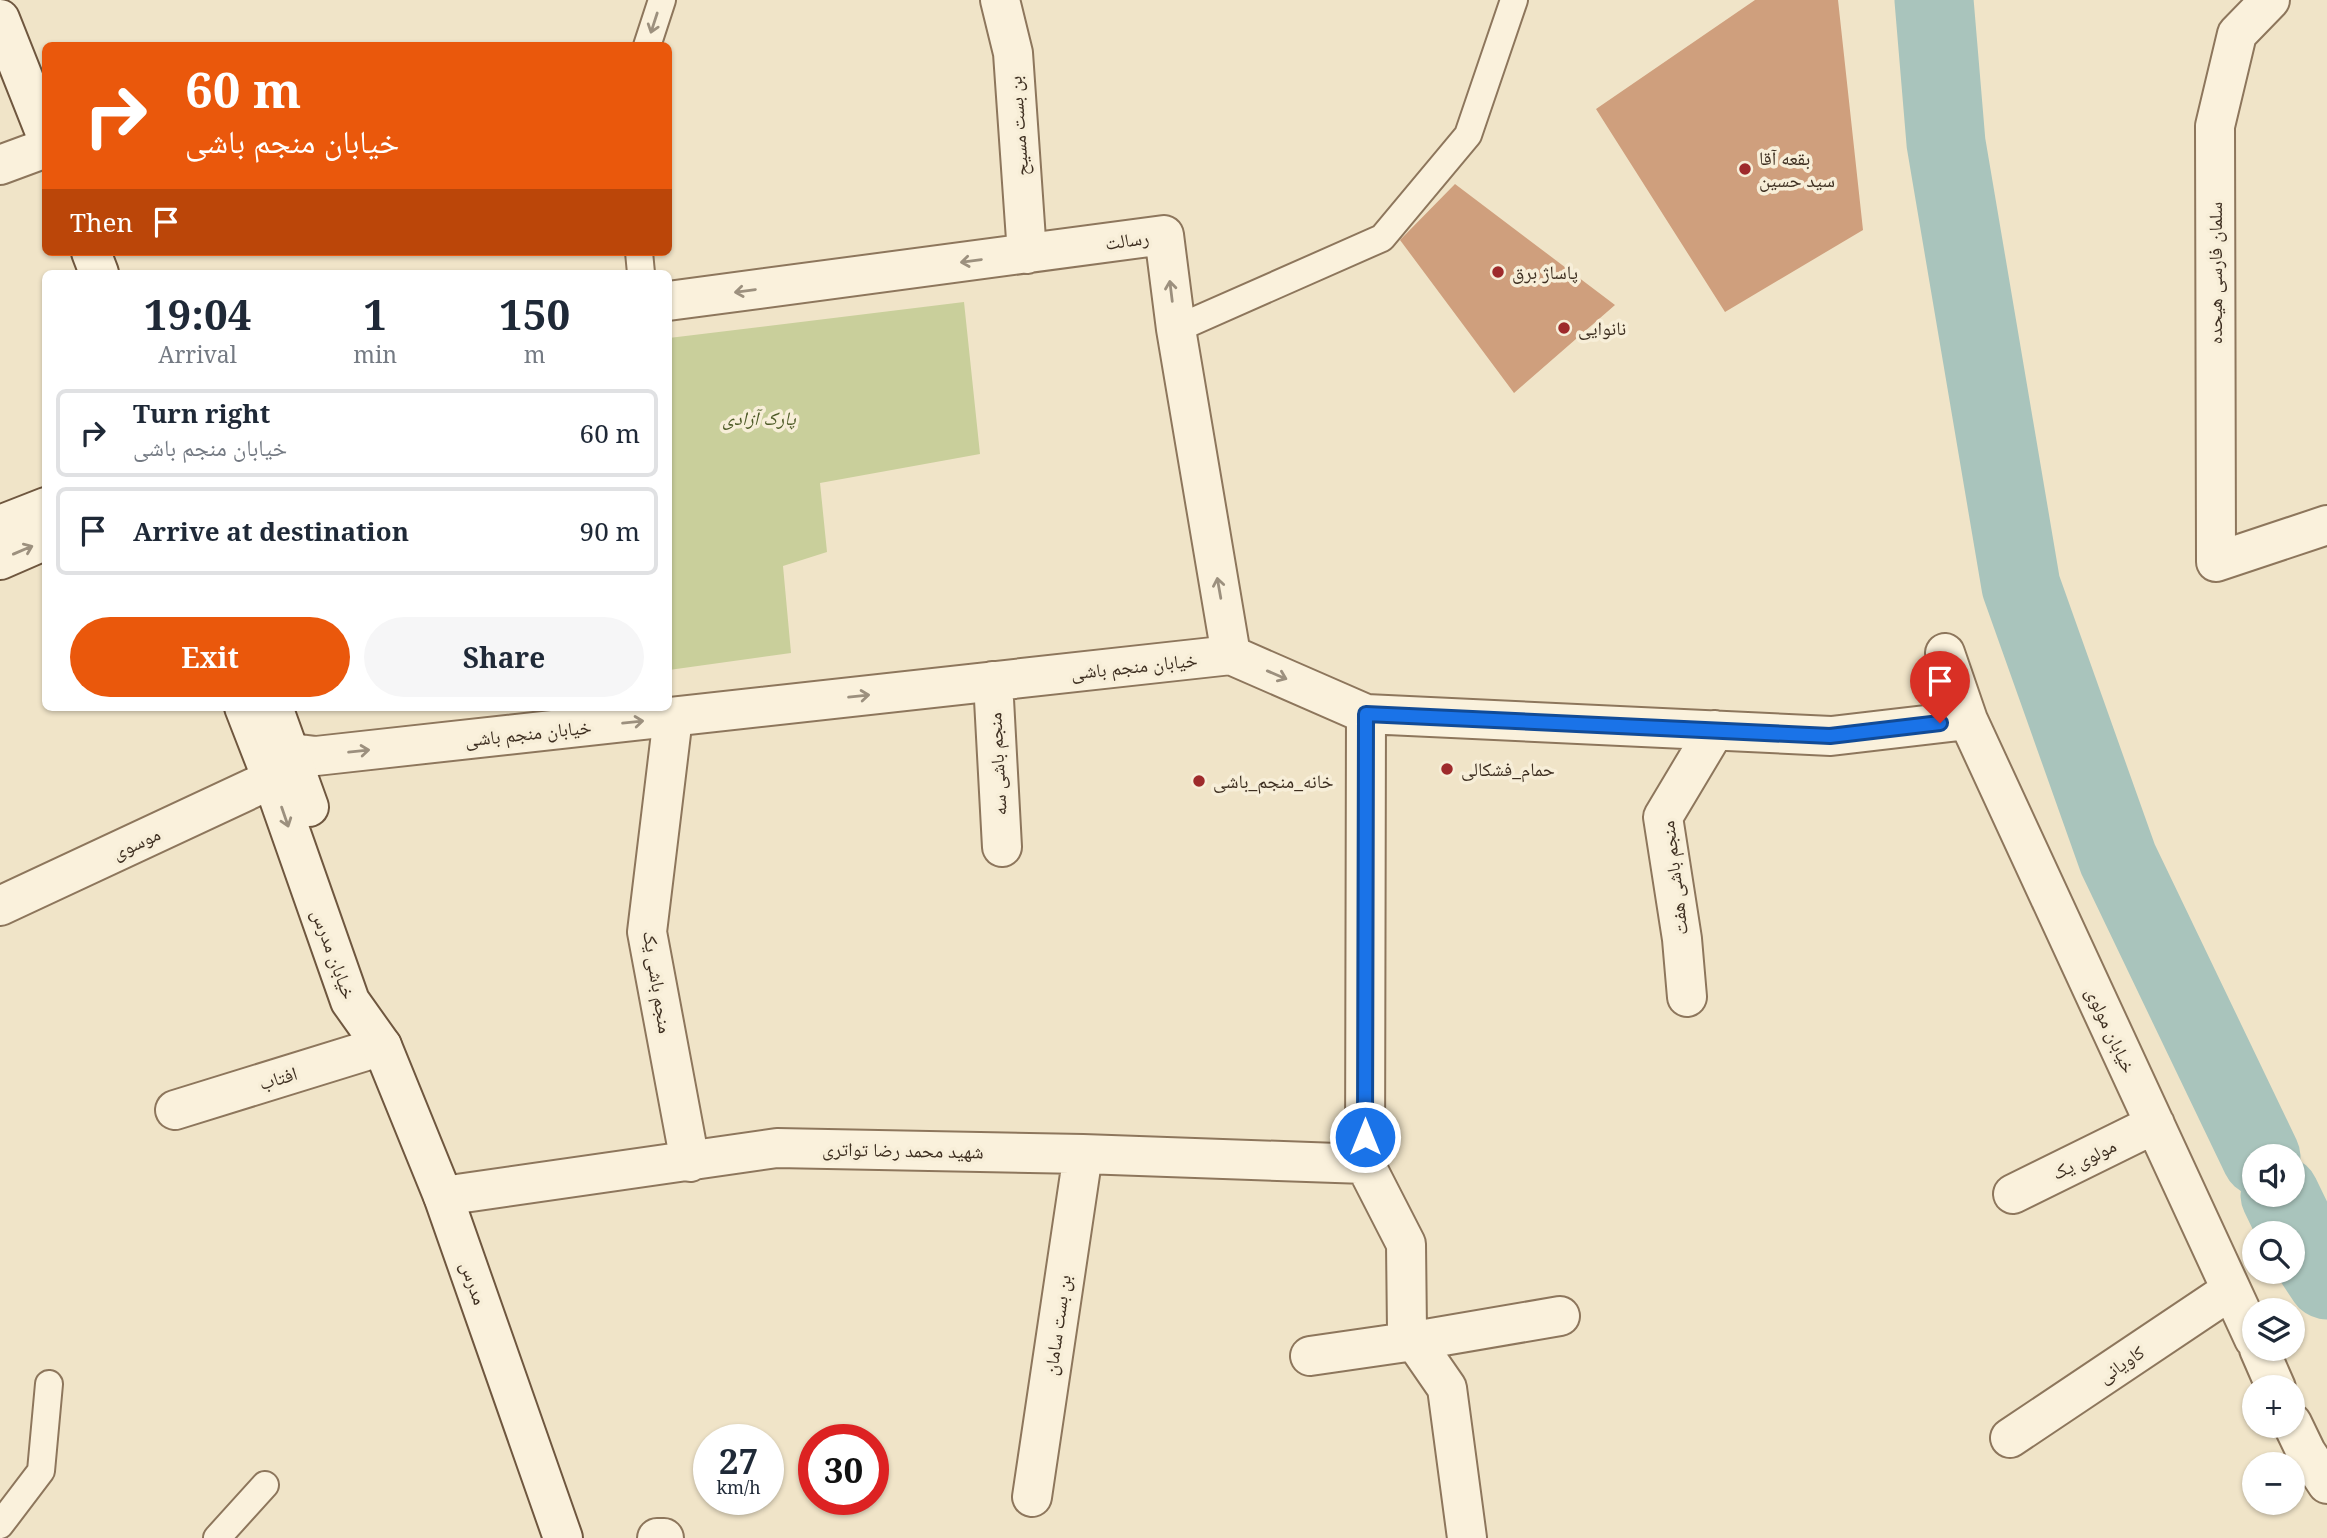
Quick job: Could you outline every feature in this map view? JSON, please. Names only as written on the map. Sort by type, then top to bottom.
[{"type":"street","name":"بن بست مسیح","points":[[1000,0],[1013,53],[1027,254]]},
{"type":"street","name":"سلمان فارسی هیحده","points":[[2270,0],[2236,34],[2215,126],[2216,562],[2327,526]]},
{"type":"street","points":[[0,19],[42,125]]},
{"type":"street","points":[[0,165],[42,149]]},
{"type":"street","name":"رسالت","points":[[672,300],[1164,235],[1176,329],[1231,655]]},
{"type":"street","points":[[0,525],[42,509]]},
{"type":"street","points":[[0,560],[42,542]]},
{"type":"street","name":"خیابان مولوی","points":[[1945,653],[1968,720],[2242,1313]]},
{"type":"street","name":"خیابان منجم باشی","points":[[281,766],[316,756],[1231,655],[1366,714],[1830,736],[1968,720]]},
{"type":"street","name":"منجم باشی سه","points":[[993,681],[1002,847]]},
{"type":"street","name":"خیابان مدرس","points":[[247,711],[281,766]]},
{"type":"street","name":"خیابان مدرس","points":[[274,711],[281,766],[350,1001],[377,1040]]},
{"type":"street","points":[[1366,714],[1365,1164],[1406,1244],[1407,1330],[1447,1388],[1467,1538]]},
{"type":"street","name":"منجم باشی یک","points":[[673,718],[647,932],[690,1162]]},
{"type":"street","name":"منجم باشی هفت","points":[[1687,997],[1682,939],[1663,817],[1714,730]]},
{"type":"street","name":"موسوی","points":[[0,906],[281,766]]},
{"type":"street","name":"افتاب","points":[[175,1110],[377,1040]]},
{"type":"street","name":"مدرس","points":[[377,1040],[443,1196],[563,1538]]},
{"type":"street","name":"مولوی یک","points":[[2013,1194],[2155,1124]]},
{"type":"street","name":"شهید محمد رضا تواتری","points":[[443,1196],[777,1148],[1083,1154],[1365,1164]]},
{"type":"street","name":"بن بست سامان","points":[[1032,1497],[1083,1154]]},
{"type":"street","name":"کاویانی","points":[[2011,1438],[2231,1290]]},
{"type":"street","points":[[1310,1356],[1560,1316]]},
{"type":"street","points":[[2299,1438],[2327,1484]]},
{"type":"street","points":[[657,1538],[664,1538]]},
{"type":"lane","points":[[648,42],[662,0]]},
{"type":"lane","points":[[1176,329],[1382,239],[1468,135],[1514,0]]},
{"type":"lane","points":[[0,1525],[41,1471],[49,1384]]},
{"type":"lane","points":[[217,1538],[264,1485]]},
{"type":"green space","name":"پارک آزادی","points":[[964,302],[980,454],[820,483],[827,552],[783,566],[791,653],[672,670],[672,338]]},
{"type":"building","name":"بقعه آقا سید حسین","points":[[1755,0],[1838,0],[1863,230],[1725,312],[1596,109]]},
{"type":"building","name":"پاساژ برق","points":[[1455,184],[1615,305],[1514,393],[1400,240]]},
{"type":"waterway","points":[[1934,0],[1946,143],[2021,586],[2118,859],[2255,1144]]},
{"type":"waterway","points":[[2286,1207],[2305,1247],[2327,1280]]},
{"type":"place","name":"بقعه آقا سید حسین","points":[[1745,169]]},
{"type":"place","name":"پاساژ برق","points":[[1498,272]]},
{"type":"place","name":"نانوایی","points":[[1564,328]]},
{"type":"place","name":"حمام_فشکالی","points":[[1447,769]]},
{"type":"place","name":"خانه_منجم_باشی","points":[[1199,781]]},
{"type":"route","points":[[1365,1137],[1366,714],[1830,736],[1940,723]]}]
